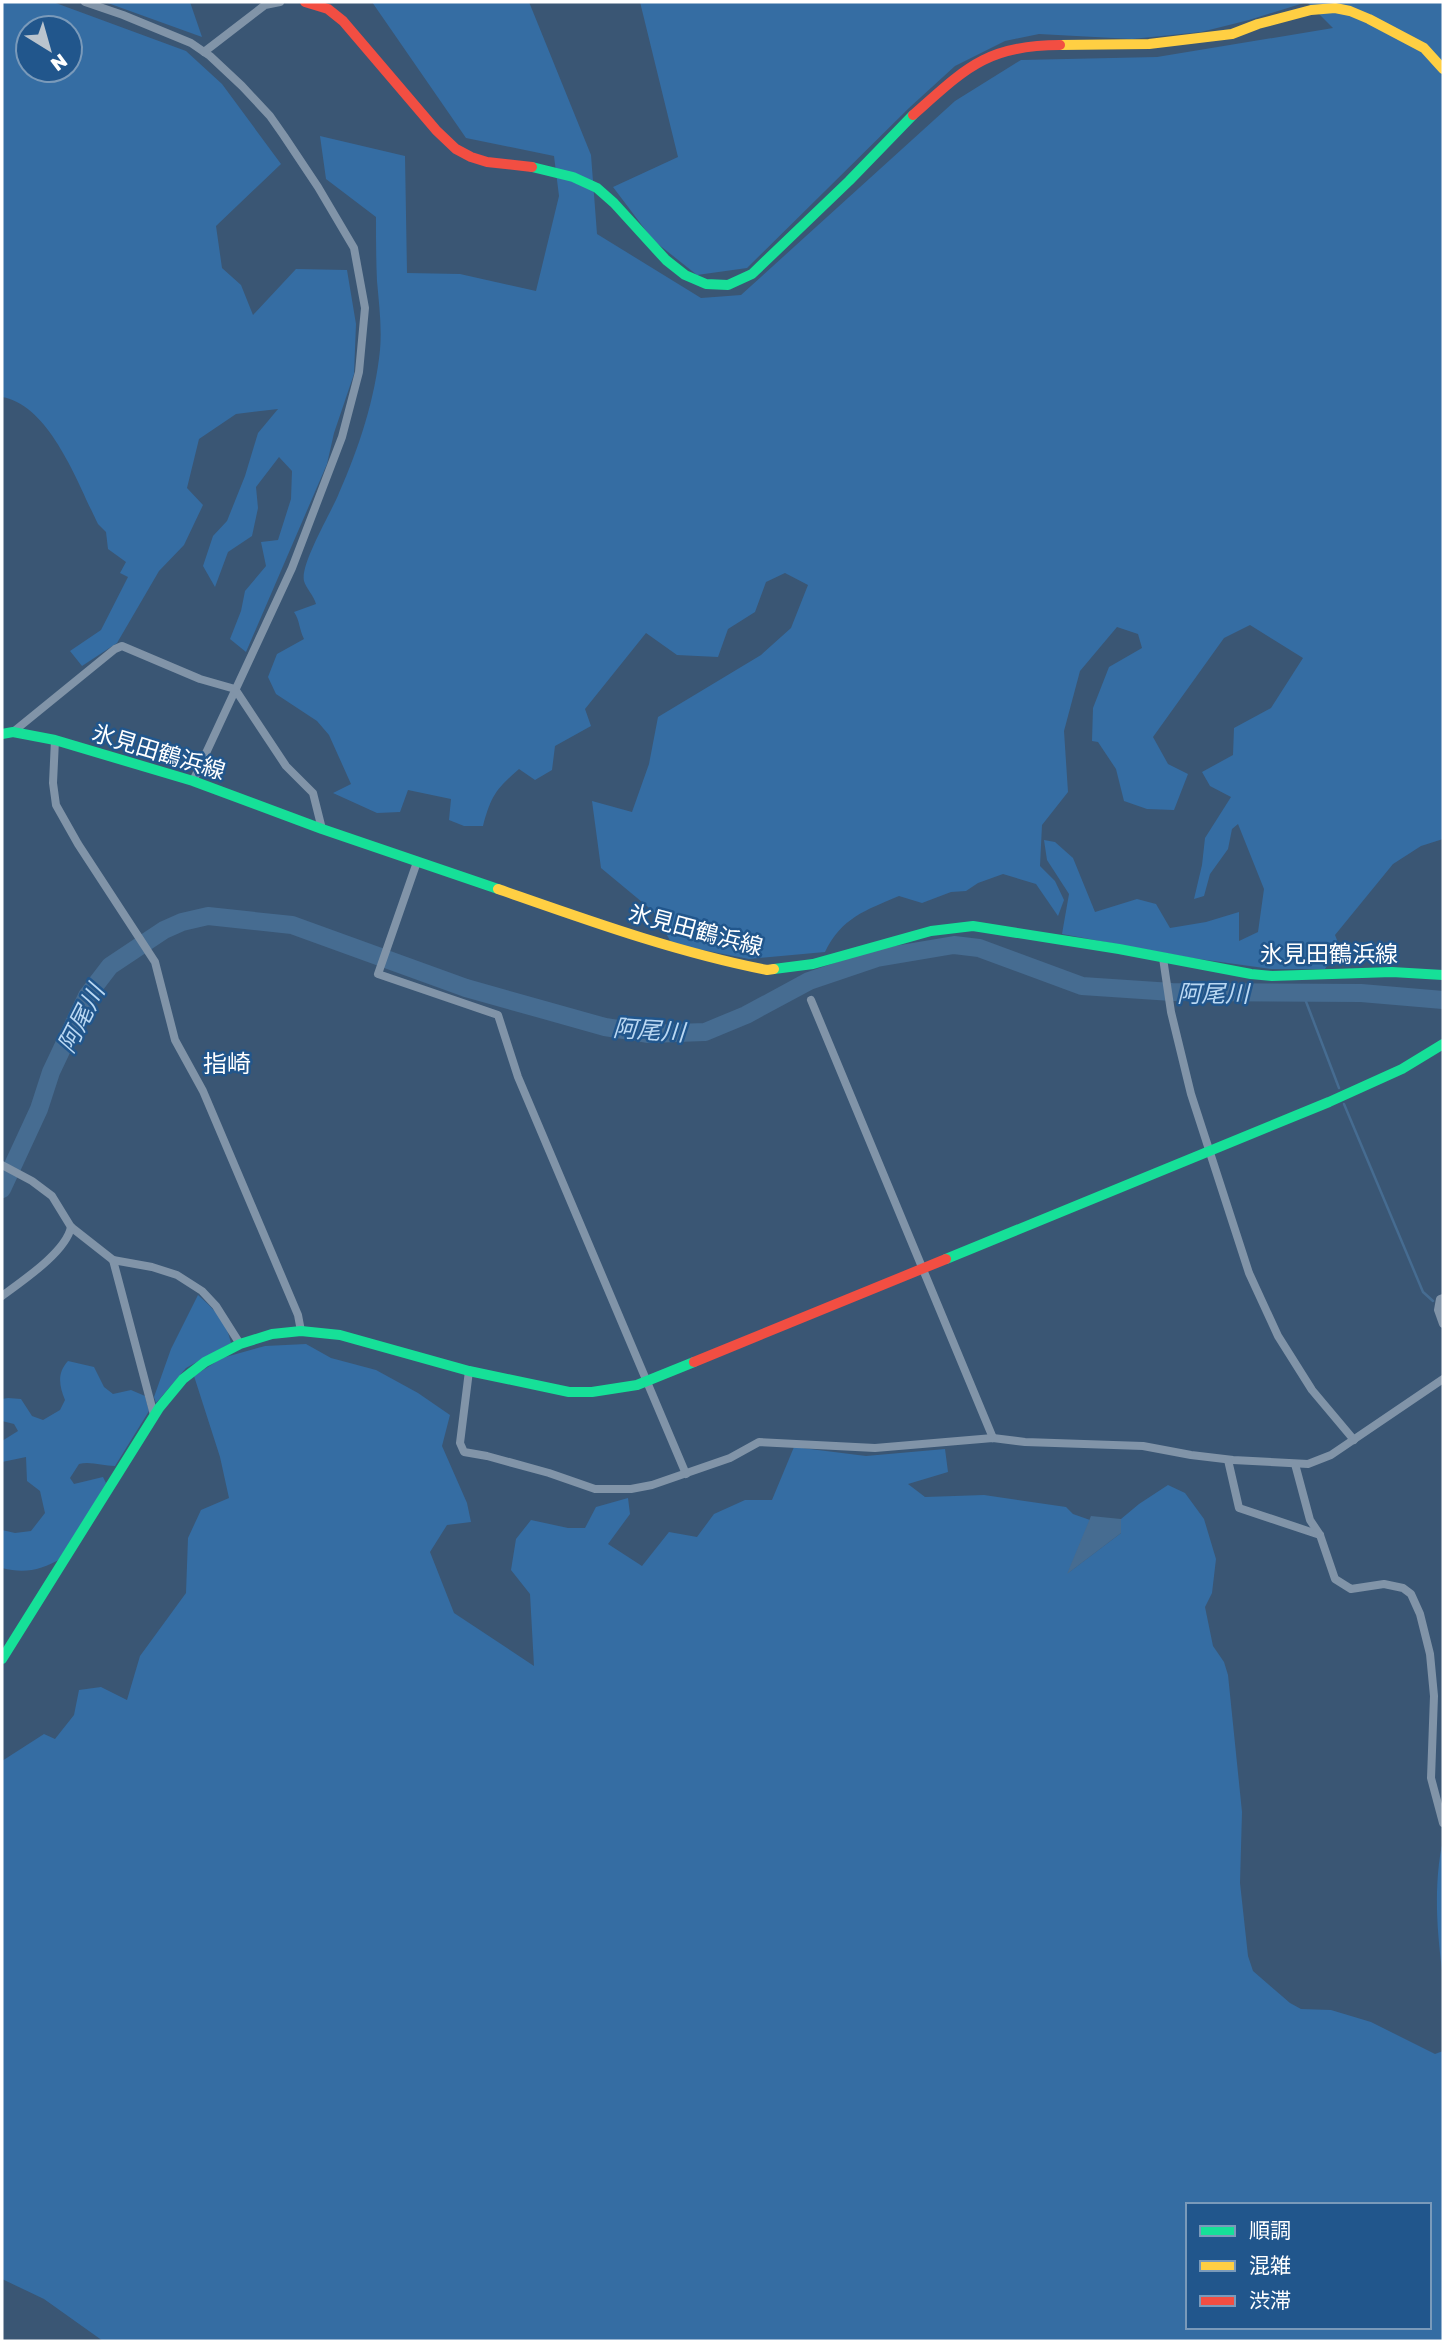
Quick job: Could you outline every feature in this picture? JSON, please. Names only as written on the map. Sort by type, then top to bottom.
[{"type":"street","points":[[85,2],[191,43],[243,86],[270,116],[318,187],[354,248],[365,308],[359,372],[342,438],[292,568],[194,781]]},
{"type":"street","points":[[204,52],[265,5],[280,2]]},
{"type":"street","points":[[305,2],[328,9],[343,21],[443,138],[464,154],[488,163],[531,167],[594,186],[621,209],[642,237],[680,273],[712,286],[742,281],[752,274],[908,120],[957,76],[983,58],[1010,49],[1030,45],[1149,44],[1232,34],[1311,10],[1335,8],[1368,19],[1424,48],[1443,69]]},
{"type":"street","points":[[7,733],[114,649],[122,646],[200,678],[235,689],[286,766],[313,793],[322,830]]},
{"type":"street","name":"氷見田鶴浜線","points":[[7,733],[55,740],[194,781],[322,830],[653,942],[720,961],[767,970],[813,964],[931,931],[973,926],[1272,976],[1392,972],[1443,975]]},
{"type":"street","points":[[55,740],[53,783],[56,805],[78,844],[155,962],[175,1040],[203,1091],[226,1144],[298,1315],[301,1331]]},
{"type":"street","points":[[417,862],[390,933],[378,974],[498,1014],[523,1089],[686,1474]]},
{"type":"street","points":[[1163,958],[1169,1003],[1191,1094],[1249,1273],[1278,1336],[1312,1391],[1354,1440]]},
{"type":"street","points":[[811,1000],[993,1438]]},
{"type":"street","points":[[2,1659],[154,1415],[183,1379],[205,1362],[240,1344],[272,1334],[301,1331],[340,1335],[469,1371],[569,1392],[619,1389],[648,1382],[1400,1070],[1443,1044]]},
{"type":"street","points":[[2,1166],[32,1181],[52,1196],[71,1227],[113,1259],[177,1275],[202,1292],[216,1306],[240,1344]]},
{"type":"street","points":[[2,1296],[42,1265],[69,1234],[71,1227]]},
{"type":"street","points":[[113,1259],[154,1415]]},
{"type":"street","points":[[1443,1298],[1438,1310],[1443,1324]]},
{"type":"street","points":[[469,1371],[460,1443],[464,1452],[549,1473],[595,1489],[631,1489],[652,1485],[730,1458],[759,1442],[875,1448],[993,1438],[1025,1442],[1143,1446],[1228,1460],[1308,1464],[1331,1455],[1443,1379]]},
{"type":"street","points":[[1228,1460],[1239,1508],[1320,1535]]},
{"type":"street","points":[[1295,1464],[1310,1520],[1320,1535],[1335,1579],[1352,1589],[1384,1584],[1403,1588],[1411,1594],[1420,1614],[1430,1654],[1434,1696],[1431,1778],[1443,1823]]},
{"type":"shaded area","points":[[2,2],[53,2],[186,51],[222,84],[281,164],[216,226],[222,268],[241,285],[253,315],[296,269],[347,270],[356,324],[354,374],[334,433],[327,464],[246,652],[230,639],[241,611],[245,591],[266,566],[261,542],[278,540],[291,499],[292,471],[279,457],[256,487],[258,508],[252,536],[228,552],[215,587],[203,566],[213,536],[227,521],[258,433],[278,409],[236,414],[199,439],[187,488],[203,505],[184,545],[159,571],[117,643],[82,666],[70,651],[101,630],[128,577],[120,573],[126,562],[108,549],[106,532],[98,524],[61,448],[34,415],[19,403],[2,397]]},
{"type":"shaded area","points":[[105,2],[190,2],[202,37]]},
{"type":"shaded area","points":[[372,2],[529,2],[591,155],[597,234],[701,298],[741,295],[955,101],[1021,60],[1157,57],[1333,28],[1307,2],[1443,2],[1443,839],[1421,846],[1393,864],[1335,935],[1339,945],[1325,969],[1271,969],[1192,958],[1062,934],[1069,894],[1047,860],[1044,840],[1055,842],[1073,858],[1095,912],[1137,899],[1156,904],[1170,928],[1206,922],[1239,912],[1239,941],[1258,932],[1264,889],[1238,824],[1232,829],[1228,849],[1210,874],[1204,896],[1194,899],[1205,838],[1231,797],[1210,786],[1202,772],[1233,755],[1234,728],[1271,708],[1303,658],[1250,625],[1224,638],[1153,737],[1168,764],[1188,774],[1174,810],[1147,809],[1124,801],[1116,769],[1098,742],[1092,741],[1093,708],[1109,667],[1142,648],[1138,634],[1117,627],[1080,671],[1064,731],[1068,792],[1042,825],[1040,866],[1055,881],[1064,900],[1058,916],[1036,884],[1003,874],[978,883],[966,891],[951,892],[922,903],[899,896],[876,906],[847,923],[831,940],[825,952],[749,959],[672,944],[654,912],[601,868],[592,801],[632,812],[649,764],[658,717],[761,655],[791,628],[808,585],[785,573],[766,582],[755,612],[728,629],[718,657],[677,655],[646,633],[585,709],[591,726],[555,746],[552,770],[535,780],[519,769],[511,776],[495,794],[483,826],[464,826],[449,820],[451,799],[408,790],[400,812],[377,813],[333,793],[351,784],[329,735],[317,721],[276,694],[268,677],[277,654],[304,639],[294,612],[316,604],[305,584],[304,573],[311,550],[353,459],[370,405],[380,350],[376,217],[326,179],[320,136],[405,156],[407,273],[460,274],[536,291],[559,196],[554,156],[466,138]]},
{"type":"shaded area","points":[[640,2],[1307,2],[1201,32],[1132,39],[1039,34],[1005,41],[955,66],[747,268],[697,275],[653,240],[613,187],[678,157]]},
{"type":"shaded area","points":[[198,1295],[219,1316],[231,1343],[186,1368],[156,1403],[154,1397],[171,1349]]},
{"type":"shaded area","points":[[306,1344],[331,1358],[376,1370],[418,1393],[450,1415],[442,1446],[467,1503],[471,1522],[447,1525],[430,1552],[454,1613],[534,1666],[530,1594],[511,1570],[516,1539],[531,1520],[568,1528],[585,1528],[596,1507],[628,1498],[630,1514],[608,1544],[642,1566],[669,1532],[697,1537],[714,1514],[745,1500],[772,1500],[794,1447],[866,1456],[945,1449],[948,1472],[908,1484],[925,1497],[984,1495],[1066,1507],[1073,1514],[1090,1520],[1068,1573],[1121,1533],[1121,1519],[1139,1504],[1168,1485],[1185,1493],[1204,1519],[1216,1559],[1212,1593],[1205,1607],[1213,1646],[1224,1662],[1228,1675],[1242,1812],[1240,1883],[1248,1956],[1253,1971],[1290,2003],[1301,2009],[1331,2010],[1371,2022],[1435,2054],[1443,2051],[1443,2341],[103,2341],[44,2299],[2,2279],[2,1761],[44,1734],[55,1739],[74,1715],[79,1690],[101,1687],[127,1700],[140,1656],[186,1593],[188,1538],[201,1510],[229,1498],[220,1457],[194,1376],[222,1358],[265,1346]]},
{"type":"shaded area","points":[[68,1361],[94,1367],[104,1387],[113,1394],[131,1390],[145,1396],[149,1411],[115,1466],[79,1464],[70,1478],[74,1484],[103,1477],[106,1483],[62,1558],[33,1570],[2,1568],[2,1530],[15,1533],[31,1531],[45,1513],[40,1491],[27,1481],[26,1457],[2,1462],[2,1441],[18,1431],[14,1424],[2,1421],[2,1399],[21,1399],[32,1416],[43,1420],[60,1410],[65,1400],[60,1379]]},
{"type":"shaded area","points":[[1091,1516],[1121,1519],[1121,1533],[1067,1574]]},
{"type":"shaded area","points":[[1443,1840],[1443,1978],[1437,1909]]},
{"type":"waterway","name":"阿尾川","points":[[2,1189],[39,1109],[51,1072],[87,996],[110,966],[164,930],[182,922],[208,916],[292,925],[466,988],[605,1027],[649,1034],[705,1032],[746,1015],[809,981],[877,958],[954,945],[979,948],[1082,986],[1172,992],[1361,993],[1443,1000]]},
{"type":"waterway","points":[[1302,991],[1339,1088]]},
{"type":"waterway","points":[[1344,1104],[1423,1292],[1433,1301]]},
{"type":"traffic: fast","points":[[532,167],[573,177],[597,188],[666,260],[685,275],[706,284],[728,285],[752,274],[913,115]]},
{"type":"traffic: fast","points":[[2,734],[13,732],[55,740],[193,781],[322,829],[498,889]]},
{"type":"traffic: fast","points":[[774,969],[813,964],[931,931],[973,926],[1119,949],[1251,974],[1272,976],[1392,972],[1443,975]]},
{"type":"traffic: fast","points":[[946,1259],[1329,1102],[1402,1069],[1443,1044]]},
{"type":"traffic: fast","points":[[2,1659],[159,1408],[183,1379],[205,1362],[240,1344],[272,1334],[301,1331],[340,1335],[469,1371],[569,1392],[592,1392],[637,1385],[694,1362]]},
{"type":"traffic: slow","points":[[1060,45],[1149,44],[1232,34],[1311,10],[1335,8],[1369,19],[1424,48],[1443,69]]},
{"type":"traffic: slow","points":[[498,889],[665,945],[733,963],[774,969]]},
{"type":"traffic: jam","points":[[305,2],[328,9],[343,21],[436,130],[456,149],[487,162],[532,167]]},
{"type":"traffic: jam","points":[[913,115],[978,63],[1013,49],[1060,45]]},
{"type":"traffic: jam","points":[[694,1362],[946,1259]]},
{"type":"district","name":"指崎","points":[[227,1062]]}]
